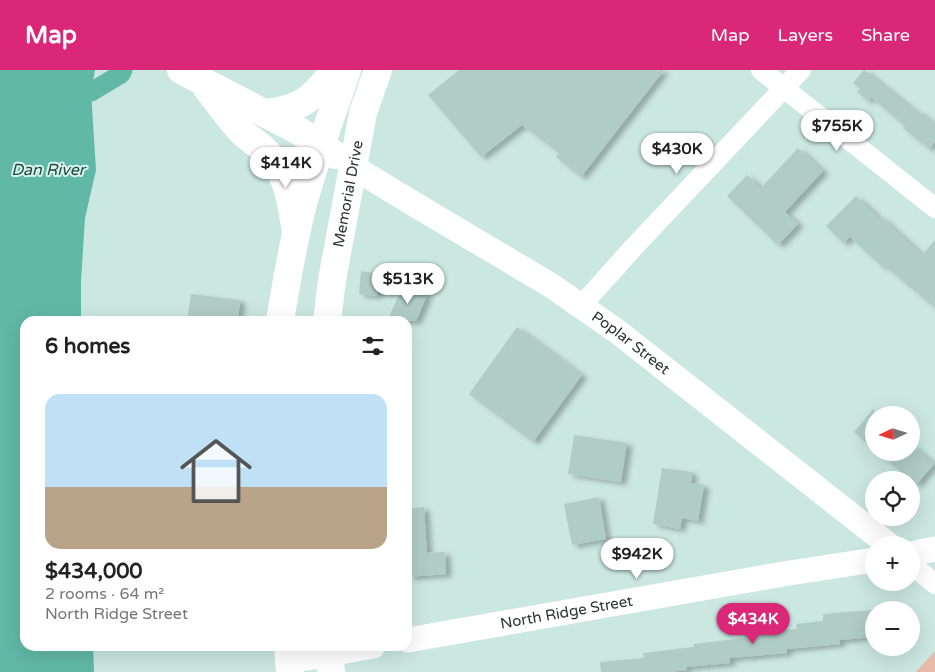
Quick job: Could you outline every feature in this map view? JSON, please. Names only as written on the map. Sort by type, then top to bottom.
[{"type":"main road","points":[[265,113],[286,111],[302,104],[318,92],[335,70]]},
{"type":"main road","points":[[281,316],[301,212],[321,145],[347,70]]},
{"type":"main road","name":"Memorial Drive","points":[[328,316],[332,280],[363,113],[378,70]]},
{"type":"main road","points":[[192,76],[299,131],[353,167]]},
{"type":"main road","points":[[192,76],[241,131],[274,160],[290,194],[296,235]]},
{"type":"street","points":[[761,70],[935,208]]},
{"type":"street","points":[[581,306],[632,249],[801,70]]},
{"type":"street","name":"Poplar Street","points":[[353,167],[457,231],[552,286],[618,332],[878,536]]},
{"type":"street","points":[[920,552],[935,549]]},
{"type":"street","name":"North Ridge Street","points":[[412,639],[865,561]]},
{"type":"street","points":[[920,572],[935,584]]},
{"type":"street","points":[[289,660],[330,657],[353,651]]},
{"type":"shaded area","points":[[935,651],[935,672],[916,672]]},
{"type":"water","name":"Dan River","points":[[0,70],[95,70],[91,92],[96,170],[85,218],[81,316],[20,316],[20,651],[93,651],[94,672],[0,672]]},
{"type":"building","points":[[459,70],[664,70],[581,177],[556,157],[559,153],[522,125],[481,157],[428,95]]},
{"type":"building","points":[[864,70],[935,125],[935,142],[929,149],[903,128],[905,126],[871,97],[868,101],[857,92],[860,89],[853,83]]},
{"type":"building","points":[[798,148],[823,171],[785,212],[798,224],[778,245],[727,196],[747,175],[761,188]]},
{"type":"building","points":[[856,196],[922,255],[935,240],[935,308],[884,265],[882,267],[850,237],[843,243],[826,226]]},
{"type":"building","points":[[361,271],[379,274],[377,296],[359,294]]},
{"type":"building","points":[[404,284],[427,295],[416,321],[412,321],[412,316],[389,316]]},
{"type":"building","points":[[191,294],[240,300],[238,316],[188,316]]},
{"type":"building","points":[[517,327],[582,375],[533,442],[469,394]]},
{"type":"building","points":[[865,419],[865,441],[854,432]]},
{"type":"building","points":[[574,435],[627,443],[621,482],[568,474]]},
{"type":"building","points":[[920,452],[934,464],[920,480],[920,471],[900,471],[888,461],[920,461]]},
{"type":"building","points":[[662,468],[692,472],[691,483],[704,485],[698,521],[682,518],[680,529],[653,524]]},
{"type":"building","points":[[599,497],[606,539],[572,545],[564,504]]},
{"type":"building","points":[[424,507],[427,553],[445,552],[446,574],[412,577],[412,508]]},
{"type":"building","points":[[865,611],[865,638],[840,640],[840,644],[787,649],[787,653],[730,658],[730,663],[686,667],[687,670],[669,672],[601,672],[600,662],[644,658],[643,653],[694,647],[694,644],[744,638],[744,634],[797,629],[796,624],[823,621],[823,614]]},
{"type":"waterway","points":[[91,92],[121,74],[123,70]]}]
